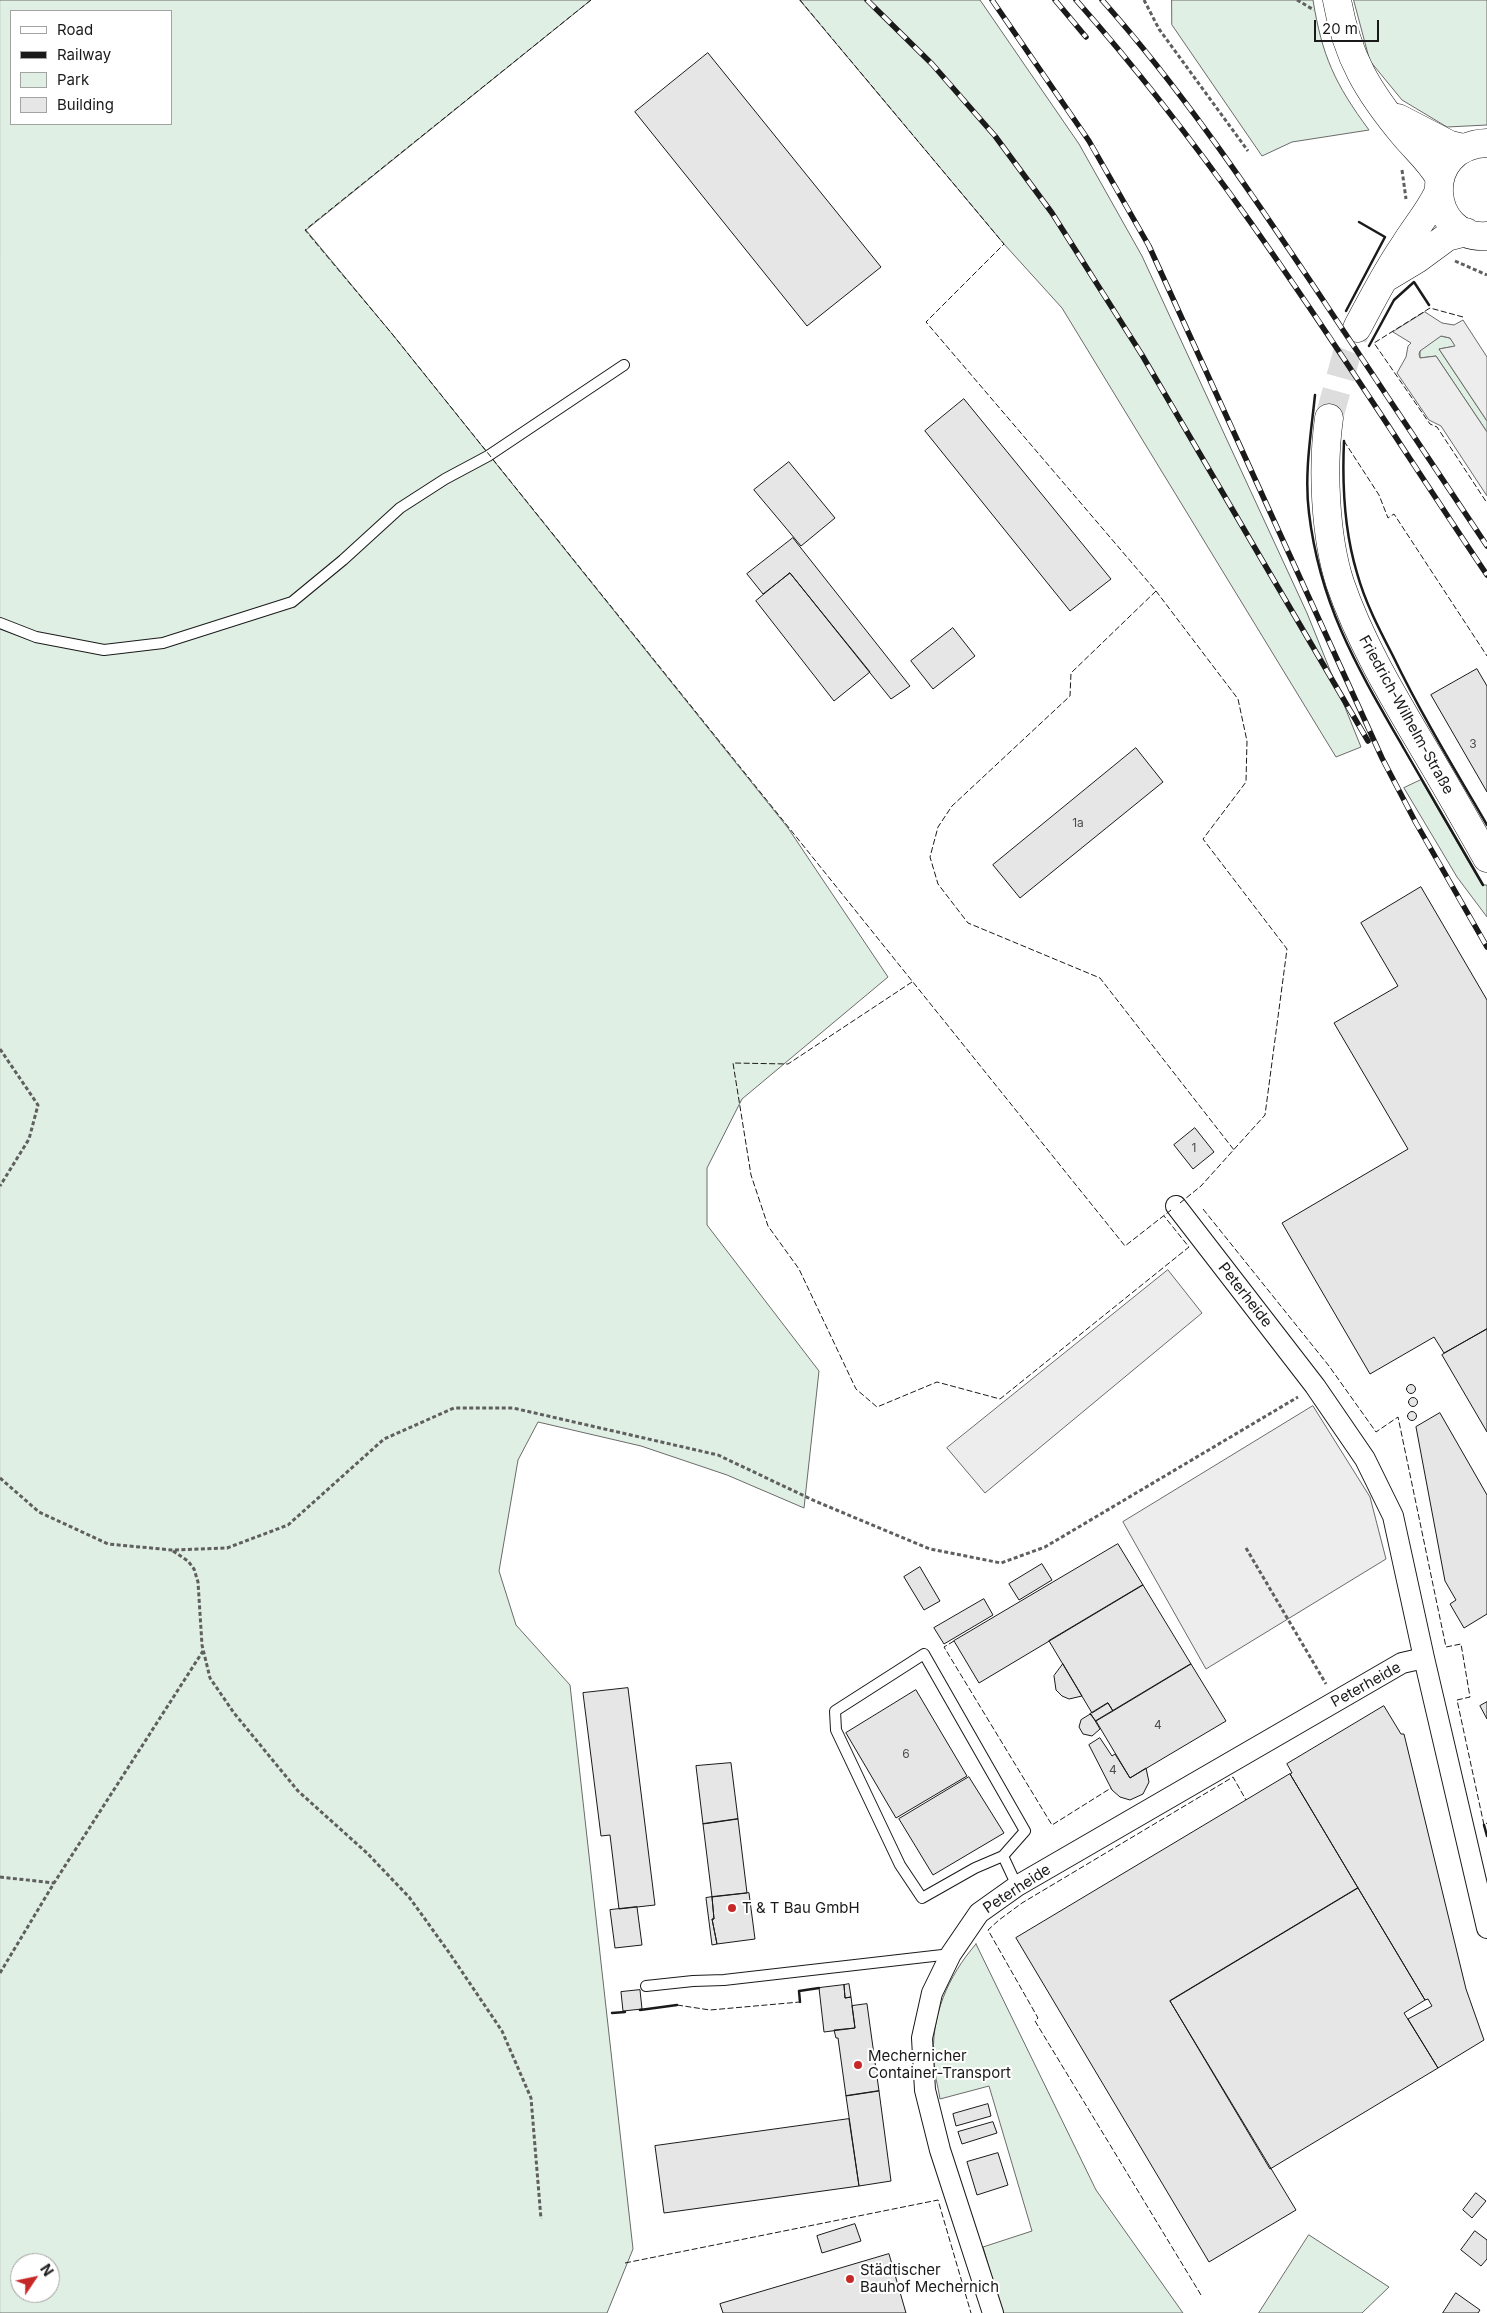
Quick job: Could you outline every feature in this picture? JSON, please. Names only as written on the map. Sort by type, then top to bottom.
[{"type":"main road","points":[[1337,0],[1342,27],[1354,62],[1369,87],[1405,136],[1432,165],[1439,185],[1442,210],[1452,223],[1481,236]]},
{"type":"main road","points":[[1388,113],[1450,145],[1475,146]]},
{"type":"main road","points":[[1357,328],[1403,247],[1431,208],[1448,160],[1475,146]]},
{"type":"main road","points":[[1384,279],[1417,259],[1447,237],[1481,236]]},
{"type":"main road","name":"Friedrich-Wilhelm-Straße","points":[[1329,418],[1325,481],[1329,527],[1340,582],[1362,638],[1396,702],[1487,858]]},
{"type":"street","name":"Peterheide","points":[[1176,1206],[1315,1386],[1365,1459],[1393,1516],[1487,1928]]},
{"type":"street","name":"Peterheide","points":[[993,2313],[940,2150],[925,2090],[922,2038],[932,1993],[951,1954],[979,1913],[1018,1886],[1402,1663],[1424,1658]]},
{"type":"lane","points":[[0,622],[36,637],[104,650],[163,642],[292,602],[343,560],[400,508],[488,456],[624,365]]},
{"type":"lane","points":[[924,1654],[1025,1831],[1004,1856],[975,1868],[922,1898],[900,1865],[836,1730],[835,1711],[924,1654]]},
{"type":"lane","points":[[1004,1856],[1018,1886]]},
{"type":"lane","points":[[646,1986],[724,1980],[951,1954]]},
{"type":"path","points":[[1144,0],[1158,29],[1248,151]]},
{"type":"path","points":[[1447,256],[1487,275]]},
{"type":"path","points":[[0,1049],[38,1105],[29,1139],[0,1186]]},
{"type":"path","points":[[0,1478],[39,1512],[108,1544],[172,1550],[227,1548],[288,1526],[384,1439],[454,1408],[513,1408],[718,1455],[815,1501],[930,1549],[1001,1563],[1045,1547],[1315,1386]]},
{"type":"path","points":[[1246,1548],[1336,1701]]},
{"type":"path","points":[[172,1550],[188,1561],[198,1582],[204,1650],[210,1678],[234,1713],[298,1792],[367,1853],[409,1897],[502,2031],[531,2098],[541,2220]]},
{"type":"path","points":[[0,1973],[54,1883],[204,1650]]},
{"type":"path","points":[[0,1877],[54,1883]]},
{"type":"green space","points":[[0,0],[591,0],[306,230],[393,335],[788,828],[888,977],[742,1099],[707,1168],[707,1225],[819,1371],[804,1508],[727,1475],[641,1446],[538,1422],[518,1460],[499,1571],[516,1625],[570,1685],[633,2249],[607,2313],[0,2313]]},
{"type":"green space","points":[[800,0],[980,0],[1079,144],[1142,256],[1307,613],[1361,747],[1336,757],[1062,308],[1004,244]]},
{"type":"green space","points":[[1172,0],[1313,0],[1321,37],[1332,69],[1347,98],[1369,130],[1292,142],[1262,156],[1172,25]]},
{"type":"green space","points":[[1354,0],[1487,0],[1487,125],[1447,127],[1402,100],[1370,61]]},
{"type":"green space","points":[[1441,336],[1450,338],[1456,346],[1439,349],[1487,421],[1487,432],[1436,356],[1420,358],[1420,351]]},
{"type":"green space","points":[[1421,780],[1482,885],[1487,885],[1487,917],[1457,877],[1404,788]]},
{"type":"green space","points":[[976,1944],[1096,2190],[1183,2313],[1002,2313],[983,2247],[1032,2231],[989,2086],[940,2099],[934,2066],[935,2029],[943,1998],[949,1983]]},
{"type":"green space","points":[[1309,2235],[1389,2287],[1362,2313],[1259,2313]]},
{"type":"shaded area","points":[[1425,312],[1442,323],[1454,325],[1463,320],[1487,357],[1487,421],[1439,349],[1455,346],[1450,338],[1441,336],[1420,351],[1419,354],[1420,358],[1436,356],[1487,432],[1487,496],[1441,426],[1429,420],[1397,373],[1411,343],[1393,332]]},
{"type":"shaded area","points":[[1168,1270],[1202,1313],[985,1493],[947,1448]]},
{"type":"shaded area","points":[[1313,1406],[1370,1497],[1386,1559],[1206,1669],[1123,1522]]},
{"type":"building","points":[[708,53],[881,267],[807,326],[635,112]]},
{"type":"building","points":[[964,399],[1111,579],[1070,611],[925,431]]},
{"type":"building","points":[[789,462],[835,518],[801,546],[754,490]]},
{"type":"building","points":[[793,538],[910,686],[891,699],[790,573],[763,594],[747,574]]},
{"type":"building","points":[[790,573],[870,672],[834,701],[756,601]]},
{"type":"building","points":[[953,628],[975,656],[933,689],[911,661]]},
{"type":"building","points":[[1477,669],[1487,686],[1487,792],[1431,695]]},
{"type":"building","points":[[1136,748],[1163,782],[1020,898],[993,865]]},
{"type":"building","points":[[1421,887],[1487,1000],[1487,1329],[1444,1353],[1434,1337],[1370,1374],[1282,1223],[1408,1149],[1334,1023],[1398,986],[1361,923]]},
{"type":"building","points":[[1195,1128],[1214,1152],[1193,1169],[1174,1145]]},
{"type":"building","points":[[1487,1329],[1487,1432],[1442,1355]]},
{"type":"building","points":[[1411,1384],[1416,1389],[1411,1394],[1406,1389]]},
{"type":"building","points":[[1413,1397],[1418,1402],[1413,1407],[1408,1402]]},
{"type":"building","points":[[1412,1411],[1417,1416],[1412,1421],[1407,1416]]},
{"type":"building","points":[[1440,1413],[1487,1495],[1487,1614],[1464,1628],[1450,1604],[1456,1600],[1445,1581],[1416,1427]]},
{"type":"building","points":[[1118,1544],[1143,1585],[979,1683],[954,1641]]},
{"type":"building","points":[[1042,1564],[1052,1580],[1019,1600],[1009,1584]]},
{"type":"building","points":[[920,1567],[940,1601],[924,1610],[904,1577]]},
{"type":"building","points":[[1143,1585],[1191,1664],[1113,1711],[1108,1703],[1092,1713],[1049,1641]]},
{"type":"building","points":[[984,1599],[993,1615],[944,1644],[934,1628]]},
{"type":"building","points":[[1063,1664],[1082,1696],[1069,1699],[1062,1696],[1056,1690],[1054,1676]]},
{"type":"building","points":[[1191,1664],[1226,1721],[1130,1778],[1096,1721]]},
{"type":"building","points":[[628,1688],[655,1905],[619,1909],[610,1835],[601,1836],[583,1693]]},
{"type":"building","points":[[916,1690],[967,1776],[896,1818],[846,1733]]},
{"type":"building","points":[[1487,1702],[1487,1719],[1480,1706]]},
{"type":"building","points":[[1108,1703],[1113,1711],[1096,1721],[1090,1714]]},
{"type":"building","points":[[1384,1706],[1401,1734],[1404,1734],[1466,1989],[1484,2040],[1438,2068],[1408,2019],[1432,2006],[1428,1999],[1425,2000],[1290,1774],[1292,1773],[1287,1764]]},
{"type":"building","points":[[1091,1714],[1100,1729],[1092,1736],[1083,1734],[1079,1727],[1081,1720]]},
{"type":"building","points":[[1100,1738],[1112,1756],[1115,1754],[1130,1778],[1146,1768],[1149,1782],[1143,1794],[1130,1800],[1120,1797],[1112,1790],[1089,1745]]},
{"type":"building","points":[[731,1763],[738,1819],[703,1824],[696,1766]]},
{"type":"building","points":[[1290,1774],[1358,1888],[1170,2001],[1296,2210],[1209,2262],[1016,1938]]},
{"type":"building","points":[[969,1777],[1004,1833],[933,1875],[899,1819]]},
{"type":"building","points":[[738,1819],[747,1893],[712,1897],[703,1824]]},
{"type":"building","points":[[1358,1888],[1425,2000],[1404,2013],[1438,2068],[1270,2169],[1170,2001]]},
{"type":"building","name":"T & T Bau GmbH","points":[[749,1893],[755,1939],[717,1944],[712,1919],[714,1919],[712,1897]]},
{"type":"building","points":[[712,1897],[714,1919],[712,1919],[717,1944],[712,1945],[706,1898]]},
{"type":"building","points":[[637,1907],[642,1945],[615,1948],[610,1910]]},
{"type":"building","points":[[849,1984],[851,1997],[845,1998],[844,1985]]},
{"type":"building","points":[[844,1985],[845,1998],[851,1997],[855,2028],[824,2032],[819,1988]]},
{"type":"building","points":[[640,1990],[642,2009],[623,2011],[621,1992]]},
{"type":"building","name":"Mechernicher Container-Transport","points":[[867,2004],[879,2091],[846,2096],[838,2038],[836,2038],[834,2030],[855,2028],[852,2006]]},
{"type":"building","points":[[879,2091],[891,2181],[859,2186],[846,2096]]},
{"type":"building","points":[[988,2104],[991,2116],[956,2126],[953,2114]]},
{"type":"building","points":[[849,2119],[859,2186],[664,2213],[655,2146]]},
{"type":"building","points":[[993,2122],[997,2133],[962,2144],[958,2132]]},
{"type":"building","points":[[998,2153],[1008,2185],[977,2195],[967,2162]]},
{"type":"building","points":[[1476,2193],[1486,2201],[1472,2218],[1463,2210]]},
{"type":"building","points":[[855,2224],[861,2241],[822,2253],[817,2236]]},
{"type":"building","points":[[1475,2231],[1487,2240],[1487,2259],[1481,2266],[1461,2250]]},
{"type":"building","name":"Städtischer Bauhof Mechernich","points":[[889,2254],[906,2313],[723,2313],[720,2304]]},
{"type":"building","points":[[1456,2293],[1480,2310],[1478,2313],[1443,2313]]},
{"type":"tunnel","points":[[1329,418],[1347,353],[1357,328]]},
{"type":"railway","points":[[867,0],[932,64],[995,136],[1052,213],[1142,355],[1368,741]]},
{"type":"railway","points":[[992,0],[1089,141],[1149,246],[1382,758],[1416,823],[1487,947]]},
{"type":"railway","points":[[1055,0],[1086,37]]},
{"type":"railway","points":[[1076,0],[1188,137],[1240,208],[1341,354],[1487,575]]},
{"type":"railway","points":[[1102,0],[1159,68],[1238,175],[1487,546]]},
{"type":"fence","points":[[591,0],[305,230],[393,335],[1125,1246],[1171,1210]]},
{"type":"fence","points":[[800,0],[1004,244],[926,322],[1156,591],[1238,699],[1247,741],[1246,782],[1203,839],[1287,949],[1265,1115],[1201,1186],[1180,1203]]},
{"type":"fence","points":[[1463,317],[1430,308],[1374,343],[1430,424],[1437,427],[1487,503]]},
{"type":"fence","points":[[1344,441],[1379,495],[1388,518],[1394,514],[1487,656]]},
{"type":"fence","points":[[1156,591],[1071,673],[1070,696],[952,806],[938,827],[930,857],[938,884],[968,923],[1100,978],[1234,1150]]},
{"type":"fence","points":[[912,982],[788,1064],[733,1063],[751,1175],[768,1226],[799,1269],[856,1389],[877,1407],[937,1382],[1000,1399],[1189,1247],[1164,1216]]},
{"type":"fence","points":[[1203,1209],[1329,1366],[1376,1432],[1398,1417],[1446,1647],[1461,1644],[1470,1697],[1457,1700],[1484,1825],[1487,1823]]},
{"type":"fence","points":[[954,1641],[944,1647],[1052,1825],[1111,1788]]},
{"type":"fence","points":[[1201,2295],[1035,2021],[1038,2018],[988,1930],[1022,1903],[1233,1777],[1246,1800]]},
{"type":"fence","points":[[677,2005],[710,2010],[800,2002]]},
{"type":"fence","points":[[625,2263],[938,2200],[971,2313]]},
{"type":"wall","points":[[1346,311],[1385,237],[1359,222]]},
{"type":"wall","points":[[1369,346],[1394,300],[1414,282],[1429,305]]},
{"type":"wall","points":[[1315,395],[1307,484],[1309,513],[1314,546],[1331,606],[1370,690],[1483,885]]},
{"type":"wall","points":[[1344,441],[1343,474],[1347,524],[1360,584],[1378,626],[1415,699],[1487,825]]},
{"type":"wall","points":[[1484,1825],[1487,1836]]},
{"type":"wall","points":[[800,2002],[799,1991],[819,1988]]},
{"type":"wall","points":[[640,2010],[677,2005]]},
{"type":"wall","points":[[612,2013],[625,2012]]},
{"type":"place","name":"T & T Bau GmbH","points":[[732,1908]]},
{"type":"place","name":"Mechernicher Container-Transport","points":[[858,2065]]},
{"type":"place","name":"Städtischer Bauhof Mechernich","points":[[850,2279]]}]
